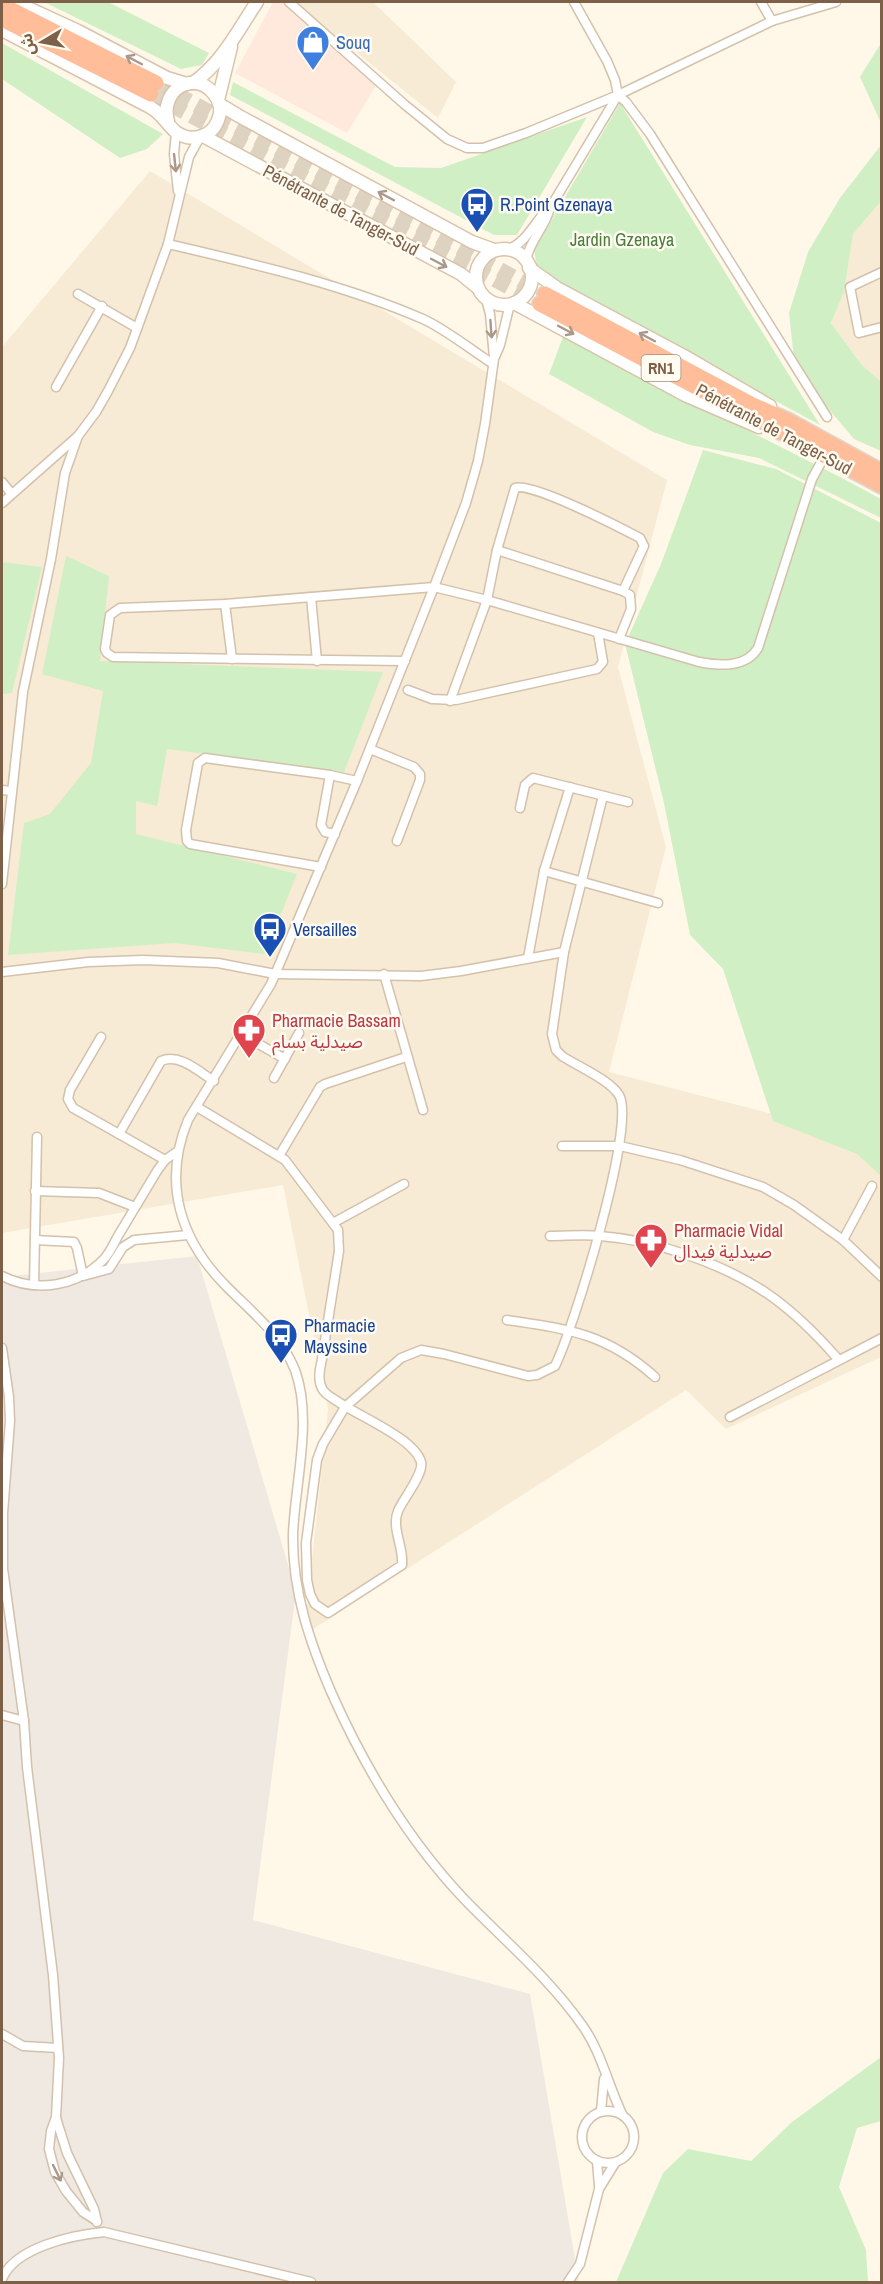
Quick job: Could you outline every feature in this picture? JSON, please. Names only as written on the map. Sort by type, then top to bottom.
[{"type":"highway","points":[[2,5],[153,89],[2,19]]},
{"type":"highway","name":"Pénétrante de Tanger-Sud","points":[[542,299],[753,405],[824,457],[882,486]]},
{"type":"highway","name":"Pénétrante de Tanger-Sud","points":[[784,427],[882,472]]},
{"type":"street","points":[[15,2],[78,31],[167,78],[208,88],[218,102]]},
{"type":"street","points":[[168,121],[165,109],[167,101],[177,88],[190,83],[210,69],[231,43],[257,2]]},
{"type":"street","points":[[289,2],[404,104],[447,139],[467,148],[483,148],[505,141],[618,95],[772,21],[836,2]]},
{"type":"street","points":[[574,2],[607,61],[618,95],[650,134],[827,417]]},
{"type":"street","points":[[762,2],[772,21]]},
{"type":"street","points":[[2,30],[150,107],[168,121],[176,132],[187,137],[209,133],[218,122],[218,102],[231,43]]},
{"type":"street","points":[[493,362],[512,304],[522,298],[530,287],[531,274],[528,264],[530,246],[546,220],[550,208],[618,95]]},
{"type":"street","name":"Pénétrante de Tanger-Sud","points":[[218,102],[239,116],[472,242],[494,250]]},
{"type":"street","points":[[176,132],[174,154],[178,195]]},
{"type":"street","points":[[2,502],[78,436],[108,391],[130,348],[168,244],[189,157],[201,136]]},
{"type":"street","name":"Pénétrante de Tanger-Sud","points":[[201,136],[455,271],[477,287]]},
{"type":"street","points":[[509,249],[522,241],[550,208]]},
{"type":"street","points":[[168,244],[255,264],[350,292],[426,320],[493,362]]},
{"type":"street","points":[[568,2283],[580,2264],[599,2189],[615,2163],[630,2152],[634,2144],[633,2127],[622,2114],[584,2028],[523,1956],[465,1900],[415,1839],[372,1773],[349,1728],[318,1660],[297,1592],[293,1532],[303,1430],[302,1399],[296,1373],[282,1343],[211,1269],[188,1235],[178,1200],[176,1177],[178,1151],[188,1120],[214,1081],[275,974],[370,749],[466,503],[478,461],[493,362],[490,314],[486,299],[477,287],[477,269],[486,255],[494,250],[516,251],[557,288],[707,369],[775,409],[784,427]]},
{"type":"street","points":[[882,272],[850,287],[858,333],[882,327]]},
{"type":"street","points":[[78,294],[137,328]]},
{"type":"street","points":[[486,299],[498,304],[512,304],[694,399],[742,420],[784,427]]},
{"type":"street","points":[[56,387],[102,306]]},
{"type":"street","points":[[2,882],[6,794],[28,659],[51,559],[65,473],[78,436]]},
{"type":"street","points":[[405,661],[113,657],[105,649],[110,615],[120,608],[225,604],[434,587],[487,600],[708,664],[736,664],[751,657],[760,642],[812,479],[824,457]]},
{"type":"street","points":[[2,482],[11,493]]},
{"type":"street","points":[[450,700],[487,600],[497,550],[515,488],[523,486],[541,492],[643,541],[644,546],[623,591]]},
{"type":"street","points":[[497,550],[630,595],[632,602],[619,639]]},
{"type":"street","points":[[311,597],[317,661]]},
{"type":"street","points":[[225,604],[231,659]]},
{"type":"street","points":[[408,690],[432,699],[450,700],[597,669],[603,662],[598,633]]},
{"type":"street","points":[[370,749],[414,767],[420,774],[420,780],[397,841]]},
{"type":"street","points":[[321,867],[195,846],[187,841],[186,830],[198,763],[206,758],[330,775],[357,781]]},
{"type":"street","points":[[330,775],[321,825],[325,832],[335,834]]},
{"type":"street","points":[[520,808],[525,785],[533,778],[628,802]]},
{"type":"street","points":[[528,958],[543,871],[570,787]]},
{"type":"street","points":[[197,1107],[279,1156],[296,1172],[338,1230],[339,1246],[320,1377],[323,1391],[345,1407],[407,1444],[417,1454],[422,1468],[396,1516],[396,1527],[402,1548],[402,1565],[328,1613],[315,1604],[310,1594],[307,1580],[306,1543],[316,1460],[322,1444],[345,1407],[400,1358],[421,1350],[528,1376],[537,1375],[555,1366],[570,1329],[598,1235],[620,1146],[622,1103],[619,1094],[562,1056],[556,1050],[552,1034],[564,952],[603,796]]},
{"type":"street","points":[[543,871],[658,903]]},
{"type":"street","points":[[2,972],[78,963],[143,960],[218,963],[275,974],[421,976],[564,952]]},
{"type":"street","points":[[384,975],[423,1110]]},
{"type":"street","points":[[241,1034],[285,1059]]},
{"type":"street","points":[[274,1078],[299,1034]]},
{"type":"street","points":[[101,1037],[69,1090],[68,1099],[73,1108],[165,1160]]},
{"type":"street","points":[[279,1156],[320,1088],[325,1084],[406,1057]]},
{"type":"street","points":[[119,1134],[161,1061],[177,1058],[214,1081]]},
{"type":"street","points":[[34,1285],[37,1137]]},
{"type":"street","points":[[562,1146],[620,1146],[680,1160],[762,1188],[794,1205],[843,1239],[882,1277]]},
{"type":"street","points":[[83,1276],[105,1258],[165,1160],[178,1151]]},
{"type":"street","points":[[333,1223],[404,1184]]},
{"type":"street","points":[[843,1239],[872,1186]]},
{"type":"street","points":[[35,1191],[99,1193],[135,1207]]},
{"type":"street","points":[[2,1276],[13,1282],[45,1286],[69,1282],[109,1269],[123,1247],[134,1240],[188,1235]]},
{"type":"street","points":[[550,1236],[598,1235],[630,1240],[705,1261],[767,1293],[800,1320],[838,1359]]},
{"type":"street","points":[[35,1240],[74,1242],[83,1276]]},
{"type":"street","points":[[507,1320],[570,1329],[593,1336],[640,1362],[656,1377]]},
{"type":"street","points":[[730,1417],[882,1338]]},
{"type":"street","points":[[2,1348],[10,1421],[3,1513],[3,1569],[24,1721],[28,1777],[53,1975],[58,2048],[56,2117],[49,2139],[51,2162],[73,2202],[97,2222],[104,2232]]},
{"type":"street","points":[[2,1715],[24,1721]]},
{"type":"street","points":[[2,2034],[23,2046],[58,2048]]},
{"type":"street","points":[[601,2111],[604,2072]]},
{"type":"street","points":[[615,2163],[597,2161],[585,2149],[582,2132],[589,2118],[601,2111],[615,2111],[622,2114]]},
{"type":"street","points":[[56,2117],[67,2153],[94,2209],[97,2222]]},
{"type":"street","points":[[597,2161],[599,2189]]},
{"type":"street","points":[[2,2279],[14,2262],[46,2244],[104,2232],[311,2283]]},
{"type":"shaded area","points":[[273,2],[282,2],[377,84],[347,133],[235,73]]},
{"type":"shaded area","points":[[294,2],[373,2],[456,82],[438,118]]},
{"type":"shaded area","points":[[150,171],[667,480],[618,667],[666,847],[609,1072],[784,1117],[881,1163],[881,1357],[726,1429],[686,1390],[304,1635],[328,1409],[283,1185],[2,1233],[2,347]]},
{"type":"shaded area","points":[[881,201],[881,382],[861,364],[831,323],[844,292],[853,234]]},
{"type":"shaded area","points":[[197,1256],[296,1592],[253,1920],[530,1994],[579,2282],[2,2282],[2,1277]]},
{"type":"green space","points":[[44,2],[108,2],[209,53],[202,65],[181,69]]},
{"type":"green space","points":[[2,43],[163,134],[147,149],[120,158],[2,79]]},
{"type":"green space","points":[[881,43],[881,123],[860,77]]},
{"type":"green space","points":[[233,82],[395,167],[441,168],[587,117],[517,235],[494,235],[230,95]]},
{"type":"green space","name":"Jardin Gzenaya","points":[[620,103],[820,425],[543,275],[537,265],[534,250]]},
{"type":"green space","points":[[881,145],[881,201],[853,234],[844,292],[831,323],[861,364],[881,382],[881,451],[854,439],[827,407],[796,377],[789,313],[808,252],[840,198]]},
{"type":"green space","points":[[563,337],[881,499],[881,518],[759,458],[690,445],[653,432],[549,374]]},
{"type":"green space","points":[[703,450],[776,469],[881,523],[881,1176],[857,1154],[773,1121],[723,969],[690,935],[664,803],[625,644],[661,564]]},
{"type":"green space","points":[[66,556],[109,576],[100,661],[383,672],[344,772],[167,749],[157,806],[136,801],[136,834],[297,874],[265,954],[174,943],[8,955],[24,823],[50,814],[91,763],[103,691],[42,674]]},
{"type":"green space","points":[[2,562],[42,567],[12,693],[2,694]]},
{"type":"green space","points":[[881,2057],[881,2121],[857,2128],[839,2187],[866,2250],[868,2282],[616,2282],[663,2173],[688,2149],[751,2161],[792,2122]]},
{"type":"tunnel","points":[[156,83],[545,294]]},
{"type":"tunnel","points":[[151,94],[540,304]]},
{"type":"place","name":"Souq","points":[[313,71]]},
{"type":"place","name":"R.Point Gzenaya","points":[[477,233]]},
{"type":"place","name":"Versailles","points":[[270,958]]},
{"type":"place","name":"Pharmacie Bassam صيدلية بسام","points":[[249,1059]]},
{"type":"place","name":"Pharmacie Vidal صيدلية فيدال","points":[[651,1269]]},
{"type":"place","name":"Pharmacie Mayssine","points":[[281,1364]]}]
